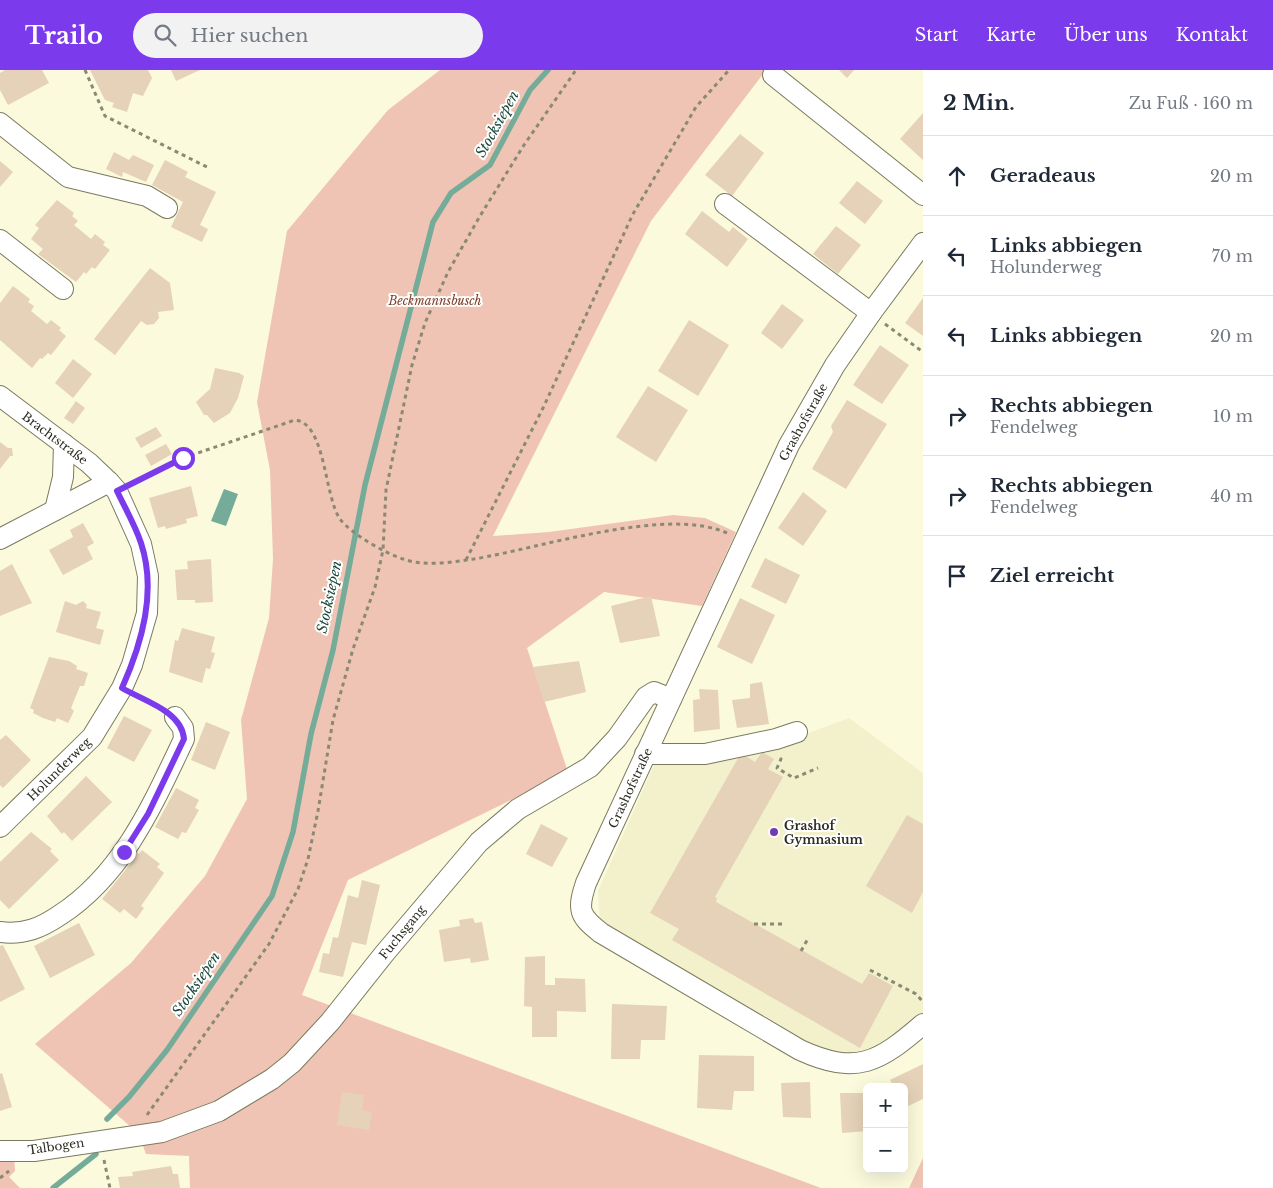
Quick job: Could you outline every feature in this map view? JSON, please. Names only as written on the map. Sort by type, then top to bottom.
[{"type":"street","points":[[773,75],[923,195]]},
{"type":"street","points":[[0,123],[68,177],[147,196],[168,208]]},
{"type":"street","points":[[725,204],[871,313]]},
{"type":"street","points":[[0,240],[63,289]]},
{"type":"street","name":"Grashofstraße","points":[[923,244],[871,313],[809,408],[744,540],[645,754],[582,895],[580,906],[582,916],[591,925],[800,1050],[819,1058],[836,1063],[860,1063],[880,1057],[896,1047],[923,1024]]},
{"type":"street","name":"Brachtstraße","points":[[0,396],[64,444],[113,486]]},
{"type":"street","points":[[55,510],[63,477],[64,444]]},
{"type":"street","points":[[0,539],[55,510],[113,486]]},
{"type":"street","name":"Holunderweg","points":[[0,827],[92,737],[122,688],[132,665],[146,613],[148,576],[141,544],[113,486]]},
{"type":"street","name":"Fuchsgang","points":[[106,1139],[135,1137],[162,1132],[220,1111],[278,1074],[311,1044],[479,842],[518,809],[590,767],[617,738],[646,697],[654,692],[671,699]]},
{"type":"street","points":[[0,932],[17,934],[34,930],[75,905],[96,887],[124,852],[148,814],[184,739],[183,728],[175,717]]},
{"type":"street","points":[[645,754],[706,754],[776,739],[797,732]]},
{"type":"street","name":"Talbogen","points":[[0,1151],[34,1150],[106,1139]]},
{"type":"path","points":[[85,70],[105,116],[209,168]]},
{"type":"path","points":[[135,1137],[140,1124],[269,944],[298,889],[308,859],[333,720],[353,649],[375,587],[383,550],[386,490],[412,365],[425,323],[448,272],[480,216],[524,144],[576,70]]},
{"type":"path","points":[[466,560],[542,408],[633,214],[696,107],[729,70]]},
{"type":"path","points":[[871,313],[923,352]]},
{"type":"path","points":[[113,486],[183,458],[244,439],[272,427],[302,421],[313,432],[317,441],[333,505],[341,520],[364,539],[383,550],[412,562],[427,564],[466,560],[506,554],[603,532],[663,525],[699,524],[715,528],[744,540]]},
{"type":"path","points":[[122,688],[175,717]]},
{"type":"path","points":[[776,756],[781,759],[777,768],[794,778],[818,768]]},
{"type":"path","points":[[754,924],[786,924]]},
{"type":"path","points":[[801,951],[809,937]]},
{"type":"path","points":[[870,970],[916,994],[923,1002]]},
{"type":"path","points":[[106,1139],[110,1188]]},
{"type":"shaded area","name":"Grashof Gymnasium","points":[[849,718],[923,773],[923,1015],[881,1047],[826,1059],[600,923],[598,891],[654,765],[705,758],[803,735]]},
{"type":"green space","name":"Beckmannsbusch","points":[[440,70],[766,70],[651,221],[493,536],[549,532],[673,515],[705,518],[736,532],[702,606],[604,592],[527,648],[568,772],[348,880],[302,995],[821,1188],[190,1188],[189,1156],[146,1154],[138,1133],[35,1044],[131,963],[205,876],[247,799],[241,720],[269,618],[273,559],[270,470],[257,402],[287,231],[388,110]]},
{"type":"green space","points":[[0,1154],[14,1154],[15,1171],[9,1177],[20,1188],[0,1188]]},
{"type":"green space","points":[[923,1158],[923,1188],[909,1188]]},
{"type":"water","points":[[224,489],[238,494],[226,526],[211,521]]},
{"type":"building","points":[[5,70],[42,70],[49,83],[8,105],[0,90],[0,73]]},
{"type":"building","points":[[90,70],[148,70],[152,78],[143,96],[133,93],[127,112],[112,107],[114,103],[105,100]]},
{"type":"building","points":[[171,70],[200,70],[176,81]]},
{"type":"building","points":[[839,70],[854,70],[847,78]]},
{"type":"building","points":[[923,113],[923,160],[900,139]]},
{"type":"building","points":[[740,134],[764,153],[732,196],[705,175]]},
{"type":"building","points":[[114,152],[129,160],[133,155],[154,165],[146,182],[123,172],[122,177],[106,169]]},
{"type":"building","points":[[165,160],[188,172],[185,177],[216,192],[200,225],[208,229],[202,242],[171,227],[183,202],[152,185]]},
{"type":"building","points":[[0,161],[13,172],[0,187]]},
{"type":"building","points":[[857,181],[883,201],[865,224],[839,203]]},
{"type":"building","points":[[57,200],[74,213],[72,216],[78,221],[74,225],[91,239],[95,234],[105,242],[103,245],[110,250],[95,269],[92,267],[86,274],[84,272],[76,282],[38,254],[43,249],[31,239],[39,228],[35,225]]},
{"type":"building","points":[[702,211],[729,232],[733,227],[748,239],[727,267],[685,234]]},
{"type":"building","points":[[836,226],[861,245],[838,274],[813,254]]},
{"type":"building","points":[[150,268],[170,283],[174,310],[158,312],[159,318],[154,324],[147,325],[141,321],[115,355],[94,339]]},
{"type":"building","points":[[13,286],[30,299],[28,302],[34,306],[31,311],[47,324],[51,320],[61,328],[59,330],[66,336],[51,355],[48,353],[42,359],[40,358],[32,368],[0,340],[0,303]]},
{"type":"building","points":[[923,298],[923,336],[905,323]]},
{"type":"building","points":[[782,304],[804,320],[782,349],[761,333]]},
{"type":"building","points":[[689,320],[729,345],[698,396],[658,371]]},
{"type":"building","points":[[880,345],[909,365],[882,404],[853,385]]},
{"type":"building","points":[[73,359],[92,374],[73,398],[55,383]]},
{"type":"building","points":[[215,368],[239,373],[244,376],[238,398],[230,413],[214,423],[207,415],[204,415],[196,402],[210,389]]},
{"type":"building","points":[[648,386],[688,410],[656,462],[616,437]]},
{"type":"building","points":[[847,400],[887,424],[846,489],[812,469],[833,432],[831,426]]},
{"type":"building","points":[[76,401],[85,408],[73,424],[64,418]]},
{"type":"building","points":[[156,427],[162,436],[141,448],[135,438]]},
{"type":"building","points":[[0,442],[8,448],[12,448],[13,456],[10,456],[0,469]]},
{"type":"building","points":[[166,444],[172,454],[151,466],[145,455]]},
{"type":"building","points":[[191,486],[198,516],[186,519],[187,523],[166,529],[165,526],[158,528],[149,498]]},
{"type":"building","points":[[803,492],[827,511],[803,546],[778,528]]},
{"type":"building","points":[[83,523],[94,543],[87,547],[93,559],[63,575],[49,550],[73,537],[70,530]]},
{"type":"building","points":[[765,558],[800,575],[786,604],[751,587]]},
{"type":"building","points":[[211,559],[213,602],[195,603],[195,600],[177,600],[175,570],[188,569],[187,561]]},
{"type":"building","points":[[12,564],[32,603],[0,616],[0,571]]},
{"type":"building","points":[[651,596],[660,636],[620,643],[611,606]]},
{"type":"building","points":[[740,598],[775,615],[752,664],[717,647]]},
{"type":"building","points":[[65,601],[76,605],[83,601],[87,605],[86,608],[101,612],[96,628],[104,630],[100,645],[56,632]]},
{"type":"building","points":[[182,628],[215,637],[211,652],[215,653],[210,669],[206,668],[202,683],[169,672],[175,640],[178,641]]},
{"type":"building","points":[[49,657],[69,661],[77,666],[76,669],[88,673],[84,686],[80,686],[71,708],[74,711],[68,723],[57,718],[55,722],[43,718],[33,713],[34,710],[30,708]]},
{"type":"building","points":[[579,661],[586,692],[544,702],[533,667]]},
{"type":"building","points":[[762,682],[769,724],[737,728],[732,700],[750,698],[750,684]]},
{"type":"building","points":[[699,689],[718,690],[720,729],[694,732],[693,700],[700,699]]},
{"type":"building","points":[[124,716],[152,730],[134,762],[107,748]]},
{"type":"building","points":[[206,722],[230,732],[215,770],[191,760]]},
{"type":"building","points":[[6,735],[31,760],[3,788],[0,785],[0,740]]},
{"type":"building","points":[[762,752],[774,759],[768,769],[783,777],[715,897],[717,898],[716,902],[862,984],[869,973],[893,986],[860,1048],[672,940],[679,929],[650,913],[741,753],[755,762]]},
{"type":"building","points":[[86,776],[112,802],[72,841],[64,832],[62,834],[47,816]]},
{"type":"building","points":[[176,788],[199,800],[195,808],[199,810],[186,833],[182,832],[178,839],[155,827]]},
{"type":"building","points":[[907,815],[923,824],[923,892],[912,913],[866,886]]},
{"type":"building","points":[[541,824],[568,838],[552,867],[526,854]]},
{"type":"building","points":[[31,832],[52,849],[50,851],[59,860],[9,909],[0,900],[0,862]]},
{"type":"building","points":[[142,850],[160,864],[157,867],[164,873],[141,906],[144,908],[136,919],[124,909],[120,913],[102,899],[131,863],[129,861],[136,852],[139,854]]},
{"type":"building","points":[[362,880],[380,885],[366,945],[352,942],[343,977],[319,972],[323,953],[329,954],[333,937],[338,938],[348,895],[358,898]]},
{"type":"building","points":[[473,918],[475,923],[482,922],[489,960],[471,963],[470,958],[444,962],[439,930],[460,926],[459,920]]},
{"type":"building","points":[[79,923],[95,955],[50,978],[34,946]]},
{"type":"building","points":[[3,945],[25,989],[0,1002],[0,946]]},
{"type":"building","points":[[545,956],[545,985],[555,985],[555,978],[585,979],[586,1012],[557,1011],[557,1037],[532,1037],[532,1007],[524,1006],[525,957]]},
{"type":"building","points":[[612,1004],[667,1006],[665,1040],[641,1040],[640,1059],[611,1059]]},
{"type":"building","points":[[699,1055],[754,1056],[754,1091],[734,1091],[732,1110],[697,1108]]},
{"type":"building","points":[[923,1064],[923,1099],[908,1106],[908,1083],[892,1083],[890,1080]]},
{"type":"building","points":[[2,1073],[12,1107],[0,1111],[0,1074]]},
{"type":"building","points":[[810,1082],[811,1118],[783,1117],[781,1083]]},
{"type":"building","points":[[342,1092],[364,1095],[362,1110],[372,1112],[369,1130],[337,1125]]},
{"type":"building","points":[[840,1093],[863,1093],[863,1131],[842,1133]]},
{"type":"building","points":[[171,1166],[173,1174],[178,1174],[180,1188],[120,1188],[118,1177],[133,1176],[132,1172]]},
{"type":"waterway","name":"Stocksiepen","points":[[107,1119],[129,1097],[167,1050],[272,896],[293,832],[311,734],[333,650],[365,485],[433,222],[451,193],[490,165],[530,90],[548,70]]},
{"type":"waterway","name":"Stocksiepen","points":[[53,1188],[96,1154]]},
{"type":"place","name":"Grashof Gymnasium","points":[[774,832]]},
{"type":"route","points":[[124,852],[148,814],[184,739],[183,728],[175,717],[122,688],[132,665],[146,613],[148,576],[141,544],[117,491],[183,458]]}]
